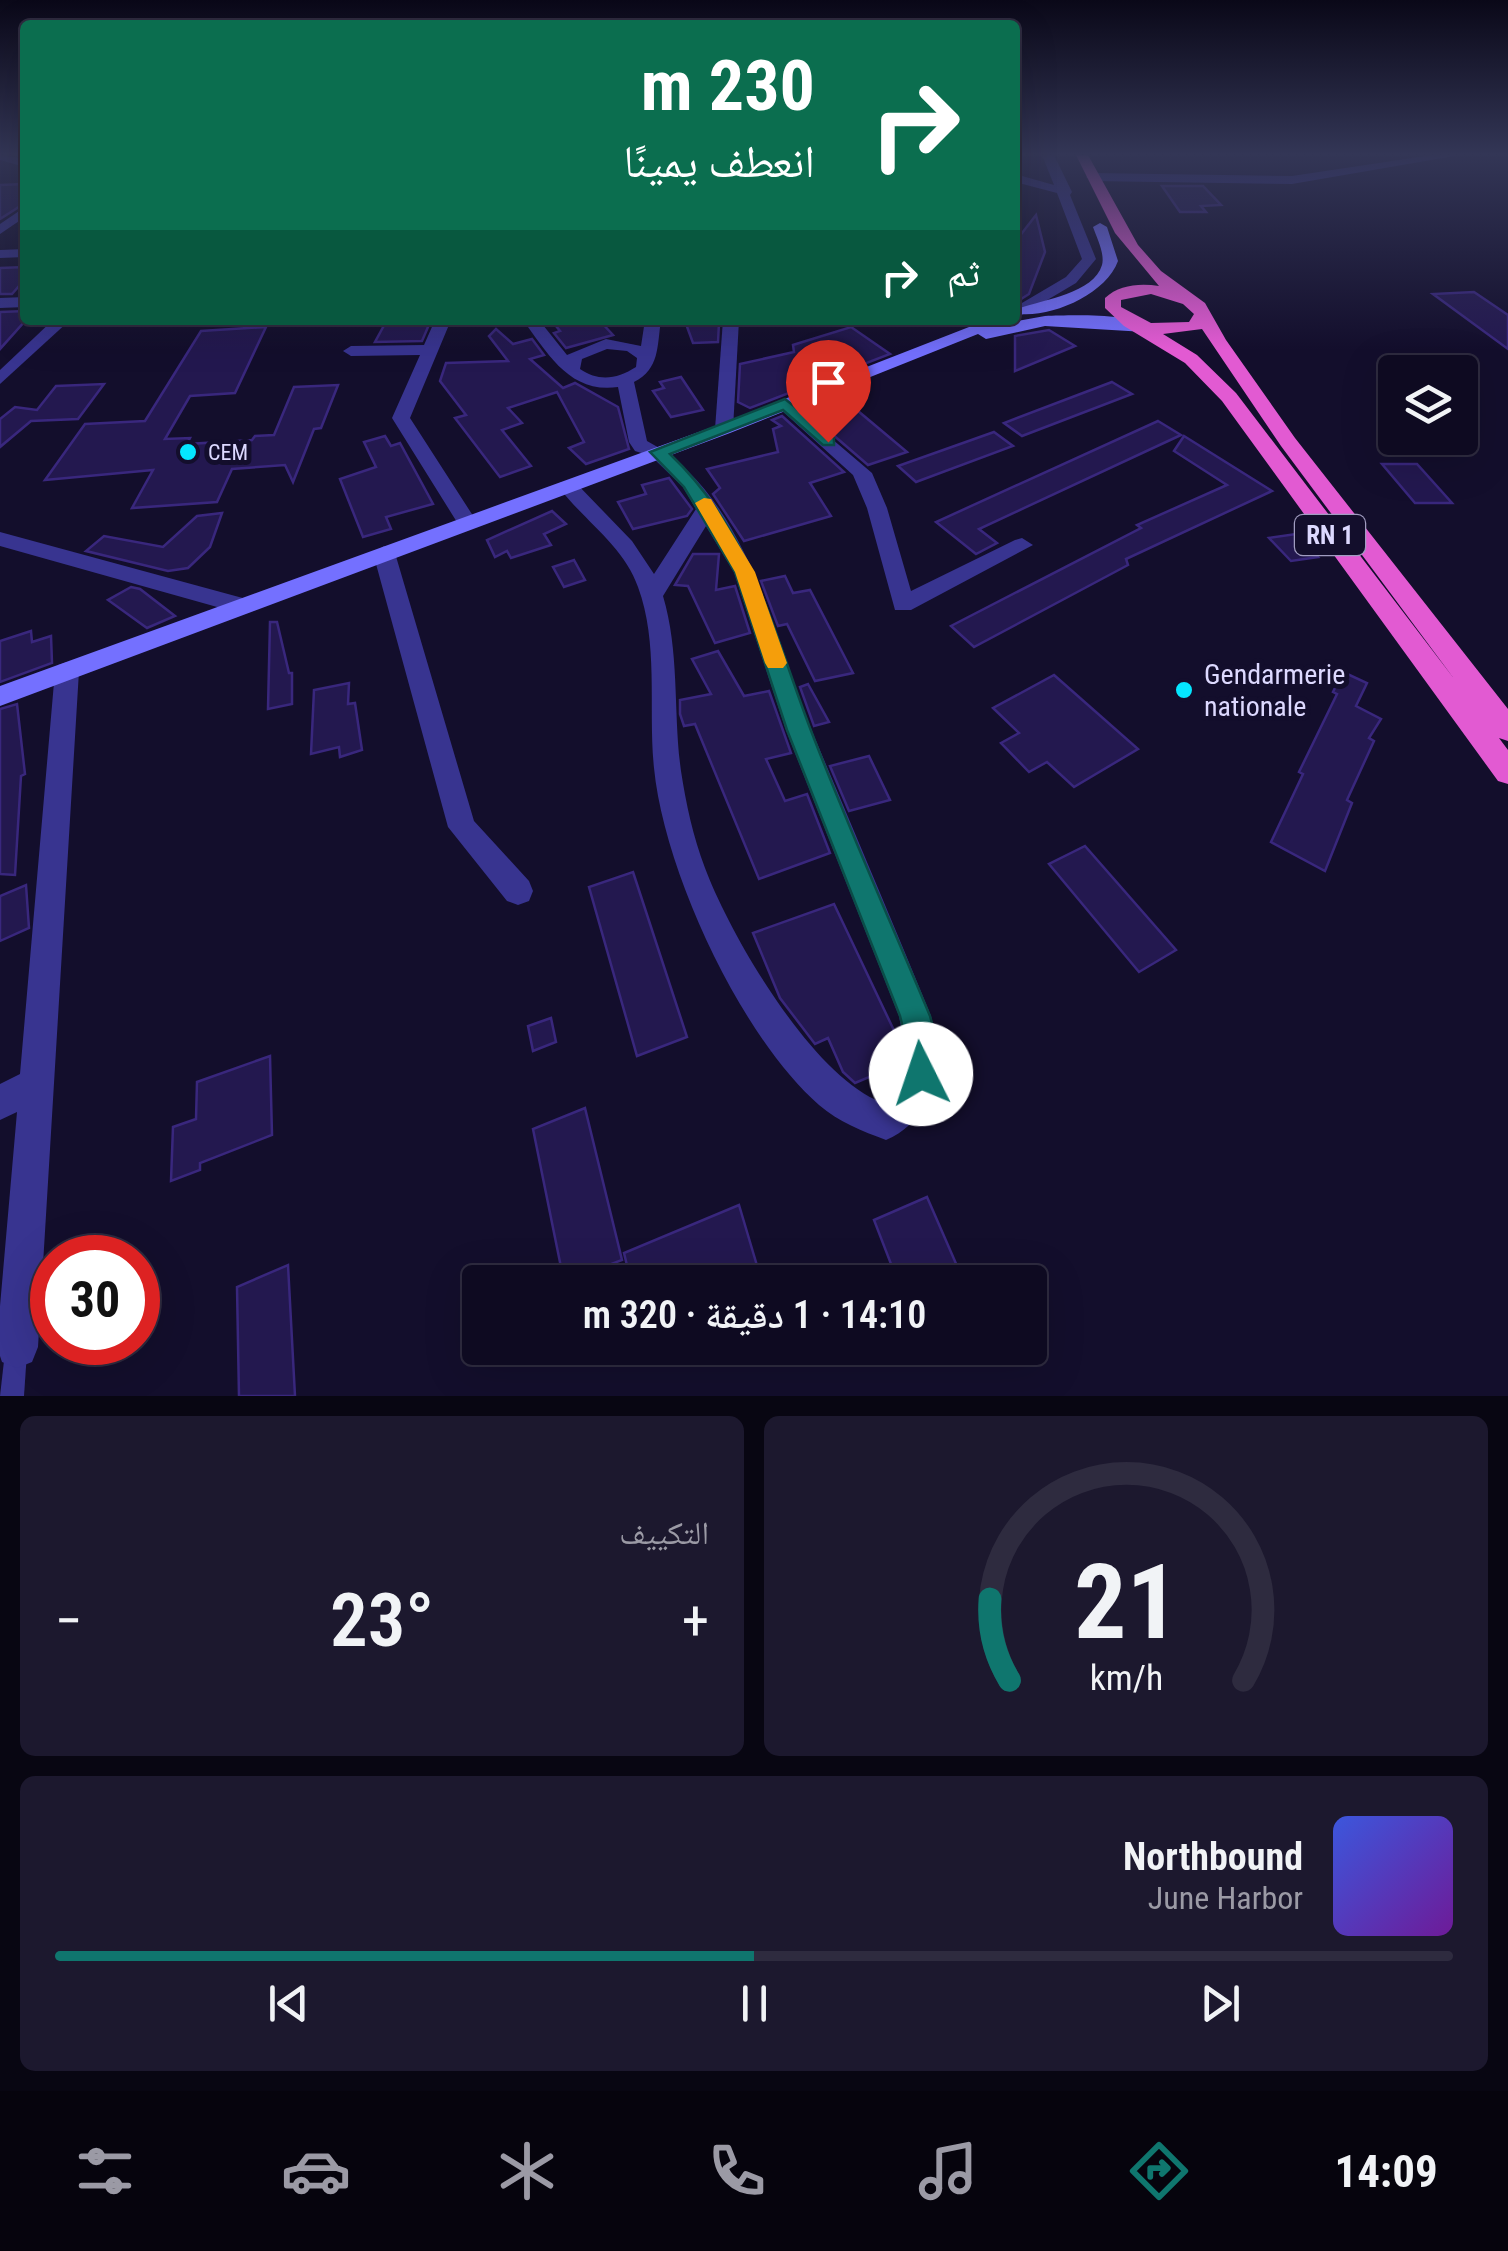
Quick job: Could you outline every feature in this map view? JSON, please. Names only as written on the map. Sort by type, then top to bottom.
[{"type":"highway","points":[[1097,220],[1124,262],[1127,276],[1119,294]]},
{"type":"highway","name":"RN 1","points":[[1119,220],[1156,275],[1196,307],[1288,442],[1508,730]]},
{"type":"highway","points":[[1145,289],[1196,307],[1196,326],[1177,330],[1138,325],[1113,308],[1113,298],[1145,289]]},
{"type":"highway","name":"RN 1","points":[[1138,325],[1191,359],[1229,397],[1508,772]]},
{"type":"main road","points":[[1020,312],[1082,291],[1104,276],[1111,261],[1100,227]]},
{"type":"main road","points":[[1020,313],[1119,294]]},
{"type":"main road","points":[[1020,323],[1047,319],[1138,325]]},
{"type":"main road","points":[[0,696],[724,428],[988,325]]},
{"type":"main road","points":[[791,401],[878,375],[1011,325]]},
{"type":"street","points":[[1020,311],[1071,280],[1089,259],[1076,220]]},
{"type":"street","points":[[28,351],[26,334],[36,325]]},
{"type":"street","points":[[0,378],[57,325]]},
{"type":"street","points":[[0,353],[28,351],[63,325]]},
{"type":"street","points":[[441,325],[401,418],[467,522]]},
{"type":"street","points":[[535,325],[572,371],[587,381],[626,380],[644,369],[652,325]]},
{"type":"street","points":[[724,428],[732,325]]},
{"type":"street","points":[[572,371],[574,356],[606,344],[630,346],[640,351],[647,362]]},
{"type":"street","points":[[351,351],[429,350]]},
{"type":"street","points":[[568,486],[636,562],[652,596],[667,772],[692,868],[714,930],[807,1073],[863,1116],[886,1122],[904,1106],[921,1074],[924,1048],[915,1016],[798,730],[745,572],[691,484],[658,452],[638,442],[626,380]]},
{"type":"street","points":[[791,401],[862,473],[877,508],[903,604],[1022,545]]},
{"type":"street","points":[[652,596],[707,508]]},
{"type":"street","points":[[0,540],[242,606]]},
{"type":"street","points":[[384,553],[462,827],[518,891]]},
{"type":"street","points":[[16,1347],[68,671]]},
{"type":"street","points":[[0,1102],[35,1085]]},
{"type":"lane","points":[[12,1396],[16,1347]]},
{"type":"building","points":[[1032,220],[1037,220],[1045,252],[1029,294],[1020,300],[1020,236]]},
{"type":"building","points":[[20,267],[20,285],[12,294],[0,294],[0,268]]},
{"type":"building","points":[[1474,292],[1508,315],[1508,349],[1433,294]]},
{"type":"building","points":[[20,311],[21,325],[0,349],[0,312]]},
{"type":"building","points":[[384,325],[429,325],[422,341],[375,342]]},
{"type":"building","points":[[604,325],[613,335],[566,348],[554,333],[560,331],[556,326]]},
{"type":"building","points":[[686,325],[719,325],[718,342],[693,343]]},
{"type":"building","points":[[266,327],[235,393],[190,396],[165,439],[190,438],[187,444],[274,435],[294,387],[338,385],[321,428],[314,429],[293,482],[285,465],[232,469],[217,502],[132,508],[153,470],[45,480],[85,424],[145,421],[201,331]]},
{"type":"building","points":[[851,327],[890,354],[750,408],[738,402],[740,364],[794,352],[793,345]]},
{"type":"building","points":[[496,329],[513,344],[532,339],[544,355],[530,359],[563,388],[575,383],[618,407],[629,449],[586,464],[569,448],[584,442],[557,392],[508,408],[522,423],[502,430],[531,466],[500,477],[455,418],[466,415],[440,381],[446,363],[508,361],[489,336]]},
{"type":"building","points":[[1049,330],[1075,346],[1015,371],[1015,336]]},
{"type":"building","points":[[681,377],[703,410],[671,417],[653,391],[664,388],[660,382]]},
{"type":"building","points":[[1112,382],[1132,394],[1022,436],[1004,423]]},
{"type":"building","points":[[104,384],[78,419],[31,421],[0,447],[0,419],[15,407],[37,410],[56,386]]},
{"type":"building","points":[[809,405],[828,420],[858,411],[907,452],[868,465],[802,408]]},
{"type":"building","points":[[782,416],[844,472],[810,483],[831,516],[744,541],[713,494],[720,488],[707,469],[778,452],[773,429],[781,426],[772,420]]},
{"type":"building","points":[[1158,421],[1181,435],[979,529],[997,543],[976,554],[936,522]]},
{"type":"building","points":[[994,432],[1013,446],[916,482],[898,466]]},
{"type":"building","points":[[385,436],[391,446],[400,443],[433,504],[386,517],[391,529],[363,537],[340,479],[376,467],[364,442]]},
{"type":"building","points":[[1184,436],[1272,491],[1126,559],[1128,565],[974,647],[951,626],[1141,528],[1137,525],[1227,485],[1174,451]]},
{"type":"building","points":[[1382,464],[1417,464],[1452,503],[1415,503]]},
{"type":"building","points":[[669,478],[692,509],[687,516],[633,529],[618,502],[646,494],[642,485]]},
{"type":"building","points":[[552,511],[566,524],[544,534],[551,545],[511,558],[507,551],[495,557],[487,540]]},
{"type":"building","points":[[222,513],[210,547],[188,568],[168,571],[86,551],[104,536],[163,547],[197,516]]},
{"type":"building","points":[[1296,534],[1318,557],[1291,561],[1269,538]]},
{"type":"building","points":[[693,554],[719,554],[716,590],[735,586],[750,633],[715,643],[688,586],[675,585]]},
{"type":"building","points":[[574,560],[585,580],[564,587],[553,567]]},
{"type":"building","points":[[785,576],[793,593],[810,590],[853,673],[815,681],[787,624],[778,626],[761,581]]},
{"type":"building","points":[[131,587],[140,589],[175,616],[147,628],[108,600]]},
{"type":"building","points":[[270,622],[277,622],[292,673],[292,704],[268,709]]},
{"type":"building","points":[[31,631],[32,642],[51,636],[52,663],[0,682],[0,641]]},
{"type":"building","points":[[718,651],[744,696],[769,691],[791,753],[766,759],[785,801],[807,794],[830,853],[759,879],[695,724],[684,726],[680,714],[680,700],[711,694],[692,659]]},
{"type":"building","points":[[1343,672],[1367,683],[1356,706],[1381,719],[1369,738],[1374,741],[1347,800],[1352,803],[1325,871],[1271,842],[1337,694],[1333,692]]},
{"type":"building","points":[[1054,675],[1138,749],[1074,787],[1047,762],[1029,772],[1001,743],[1019,733],[993,708]]},
{"type":"building","points":[[349,683],[348,704],[355,703],[362,750],[340,757],[339,747],[311,754],[314,690]]},
{"type":"building","points":[[808,684],[829,722],[814,726],[800,687]]},
{"type":"building","points":[[17,704],[25,774],[21,776],[15,875],[0,874],[0,709]]},
{"type":"building","points":[[869,756],[890,800],[849,811],[830,766]]},
{"type":"building","points":[[1085,846],[1176,950],[1139,972],[1049,864]]},
{"type":"building","points":[[633,872],[687,1037],[637,1056],[589,887]]},
{"type":"building","points":[[26,885],[29,928],[0,941],[0,896]]},
{"type":"building","points":[[834,904],[899,1041],[898,1065],[855,1083],[843,1072],[828,1038],[815,1044],[780,998],[753,933]]},
{"type":"building","points":[[551,1018],[556,1042],[533,1051],[528,1026]]},
{"type":"building","points":[[270,1056],[272,1135],[200,1163],[200,1170],[171,1181],[173,1127],[196,1119],[197,1082]]},
{"type":"building","points":[[585,1108],[622,1260],[609,1265],[561,1265],[533,1129]]},
{"type":"building","points":[[927,1197],[957,1265],[891,1265],[874,1220]]},
{"type":"building","points":[[739,1205],[757,1265],[627,1265],[624,1253]]},
{"type":"building","points":[[288,1265],[295,1396],[239,1396],[237,1287]]},
{"type":"slow traffic","points":[[704,503],[745,572],[776,663]]},
{"type":"place","name":"CEM","points":[[188,452]]},
{"type":"place","name":"Gendarmerie nationale","points":[[1184,690]]},
{"type":"route","points":[[828,442],[785,404],[658,452],[691,484],[745,572],[798,730],[915,1016],[924,1048],[921,1074]]}]
